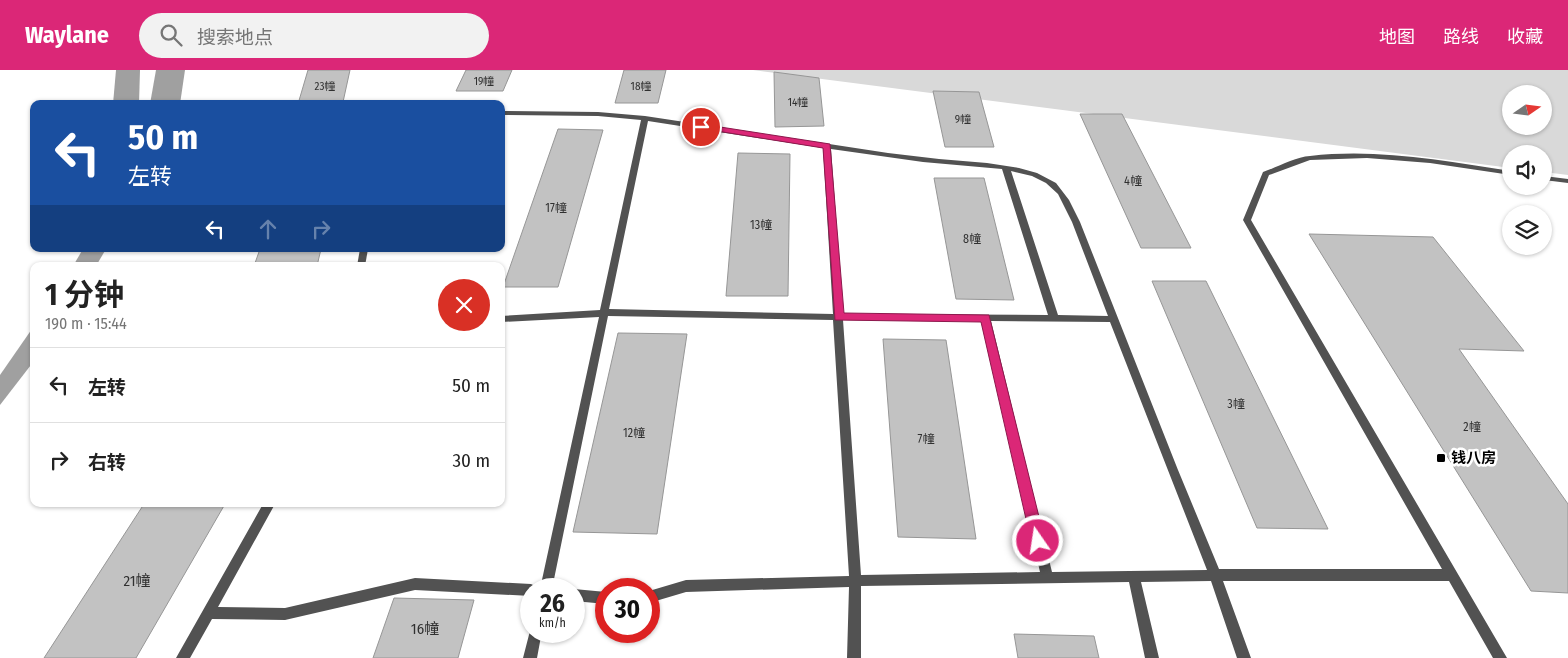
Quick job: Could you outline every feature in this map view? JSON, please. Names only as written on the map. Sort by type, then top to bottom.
[{"type":"street","points":[[505,113],[598,114],[645,118],[926,161],[1006,168],[1025,172],[1051,182],[1064,198],[1076,222],[1215,575],[1244,658]]},
{"type":"street","points":[[548,578],[645,118]]},
{"type":"street","points":[[827,146],[855,581],[854,658]]},
{"type":"street","points":[[1500,658],[1247,220],[1266,174],[1309,158],[1376,157],[1430,161],[1502,172]]},
{"type":"street","points":[[1006,168],[1054,319]]},
{"type":"street","points":[[1552,179],[1568,181]]},
{"type":"street","points":[[505,319],[622,312],[839,317],[1114,319]]},
{"type":"street","points":[[985,318],[1046,578]]},
{"type":"street","points":[[184,658],[267,507]]},
{"type":"street","points":[[660,594],[686,586],[855,581],[1215,575],[1452,575]]},
{"type":"street","points":[[1134,576],[1152,658]]},
{"type":"street","points":[[208,613],[285,614],[415,584],[520,589]]},
{"type":"street","points":[[530,658],[533,643]]},
{"type":"shaded area","points":[[156,70],[185,70],[181,100],[151,100]]},
{"type":"shaded area","points":[[753,70],[1568,70],[1568,175],[1552,173],[1552,145],[1502,145],[1502,167]]},
{"type":"shaded area","points":[[81,252],[104,252],[98,262],[75,262]]},
{"type":"shaded area","points":[[30,332],[30,366],[0,405],[0,375]]},
{"type":"building","points":[[308,70],[350,70],[343,100],[299,100]]},
{"type":"building","points":[[466,70],[512,70],[503,91],[456,91]]},
{"type":"building","points":[[624,70],[666,70],[658,103],[615,103]]},
{"type":"building","points":[[774,72],[819,78],[824,126],[775,127]]},
{"type":"building","points":[[933,91],[979,92],[994,147],[945,147]]},
{"type":"building","points":[[1080,114],[1122,114],[1191,248],[1141,248]]},
{"type":"building","points":[[558,129],[603,130],[558,287],[505,287],[505,281]]},
{"type":"building","points":[[738,153],[790,154],[788,296],[726,296]]},
{"type":"building","points":[[934,178],[984,178],[1014,300],[956,299]]},
{"type":"building","points":[[1309,234],[1433,237],[1524,351],[1459,349],[1568,504],[1568,593],[1531,591]]},
{"type":"building","points":[[259,252],[320,252],[318,262],[255,262]]},
{"type":"building","points":[[1152,281],[1206,281],[1328,529],[1257,528]]},
{"type":"building","points":[[618,333],[687,334],[657,534],[573,532]]},
{"type":"building","points":[[883,339],[946,340],[976,539],[898,537]]},
{"type":"building","points":[[142,507],[223,507],[136,658],[44,658]]},
{"type":"building","points":[[394,598],[474,600],[458,658],[373,658]]},
{"type":"building","points":[[1014,634],[1094,636],[1099,658],[1018,658]]},
{"type":"waterway","points":[[126,100],[128,70]]},
{"type":"place","name":"钱八房","points":[[1441,458]]},
{"type":"route","points":[[701,127],[827,146],[839,317],[985,318],[1038,541]]}]
